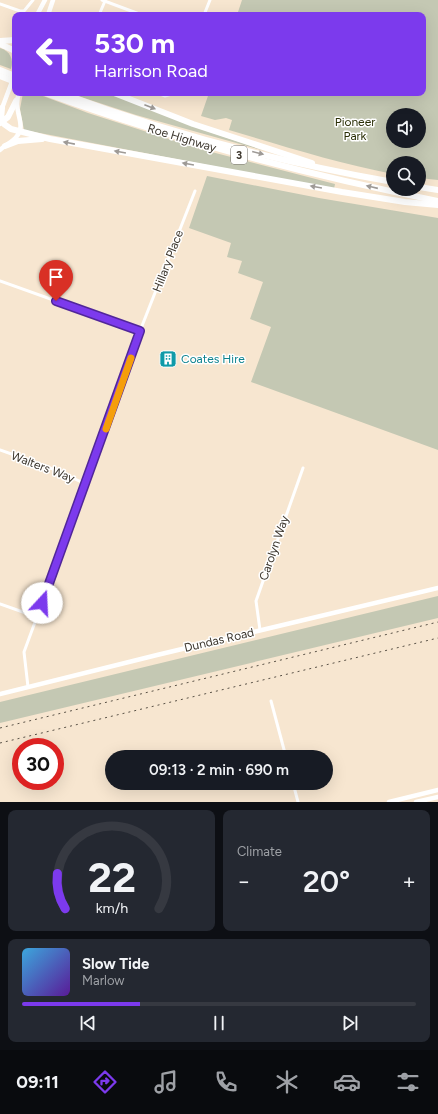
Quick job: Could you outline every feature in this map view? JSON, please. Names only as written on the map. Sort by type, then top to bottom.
[{"type":"highway","points":[[0,41],[12,40]]},
{"type":"highway","points":[[0,44],[12,50]]},
{"type":"highway","points":[[0,70],[5,76]]},
{"type":"highway","name":"Roe Highway","points":[[54,96],[135,124],[238,155],[332,178],[438,201]]},
{"type":"highway","name":"Roe Highway","points":[[69,96],[150,123],[239,149],[334,171],[386,181]]},
{"type":"highway","points":[[122,96],[193,124],[334,171]]},
{"type":"highway","points":[[1,123],[8,117],[16,100]]},
{"type":"highway","points":[[1,109],[1,123]]},
{"type":"highway","points":[[1,123],[8,128],[20,132],[50,139],[342,192],[405,202],[438,205]]},
{"type":"highway","points":[[2,148],[18,141],[50,139]]},
{"type":"highway","points":[[426,188],[438,190]]},
{"type":"main road","points":[[38,12],[44,0]]},
{"type":"main road","points":[[49,12],[53,0]]},
{"type":"main road","points":[[1,109],[12,83]]},
{"type":"main road","points":[[2,148],[14,139],[20,132],[20,122],[16,100],[18,96]]},
{"type":"main road","name":"Dundas Road","points":[[0,694],[438,588]]},
{"type":"main road","points":[[389,802],[438,790]]},
{"type":"main road","points":[[416,802],[438,796]]},
{"type":"street","points":[[0,4],[24,11],[33,0]]},
{"type":"street","points":[[100,12],[103,0],[134,12]]},
{"type":"street","points":[[205,12],[210,0]]},
{"type":"street","name":"Hillary Place","points":[[28,687],[24,652],[86,484],[140,331],[195,191]]},
{"type":"street","points":[[0,281],[140,331]]},
{"type":"street","name":"Walters Way","points":[[0,450],[48,467],[86,484]]},
{"type":"street","name":"Carolyn Way","points":[[260,630],[256,601],[302,468]]},
{"type":"street","points":[[0,604],[37,617]]},
{"type":"street","points":[[271,700],[284,750]]},
{"type":"street","points":[[295,790],[298,802]]},
{"type":"green space","name":"Pioneer Park","points":[[242,0],[438,0],[438,180],[426,179],[426,156],[386,156],[386,173],[310,154],[229,130],[232,120],[226,118],[215,120],[201,116],[208,96],[426,96],[426,12],[238,12]]},
{"type":"green space","points":[[0,48],[9,53],[12,62],[11,69],[0,65]]},
{"type":"green space","points":[[22,96],[43,96],[88,113],[200,149],[335,184],[334,189],[24,130],[20,109]]},
{"type":"green space","points":[[78,96],[118,96],[196,127],[265,151],[136,115]]},
{"type":"green space","points":[[207,176],[319,198],[438,218],[438,450],[251,382],[271,327],[250,319],[263,282],[238,273],[242,261],[227,257],[231,243],[189,228]]},
{"type":"green space","points":[[438,596],[438,618],[0,723],[0,702]]},
{"type":"railway","points":[[0,728],[438,622]]},
{"type":"railway","points":[[0,743],[438,638]]},
{"type":"slow traffic","points":[[106,429],[131,358]]},
{"type":"place","name":"Coates Hire","points":[[168,359]]},
{"type":"route","points":[[42,603],[140,331],[56,301]]}]
